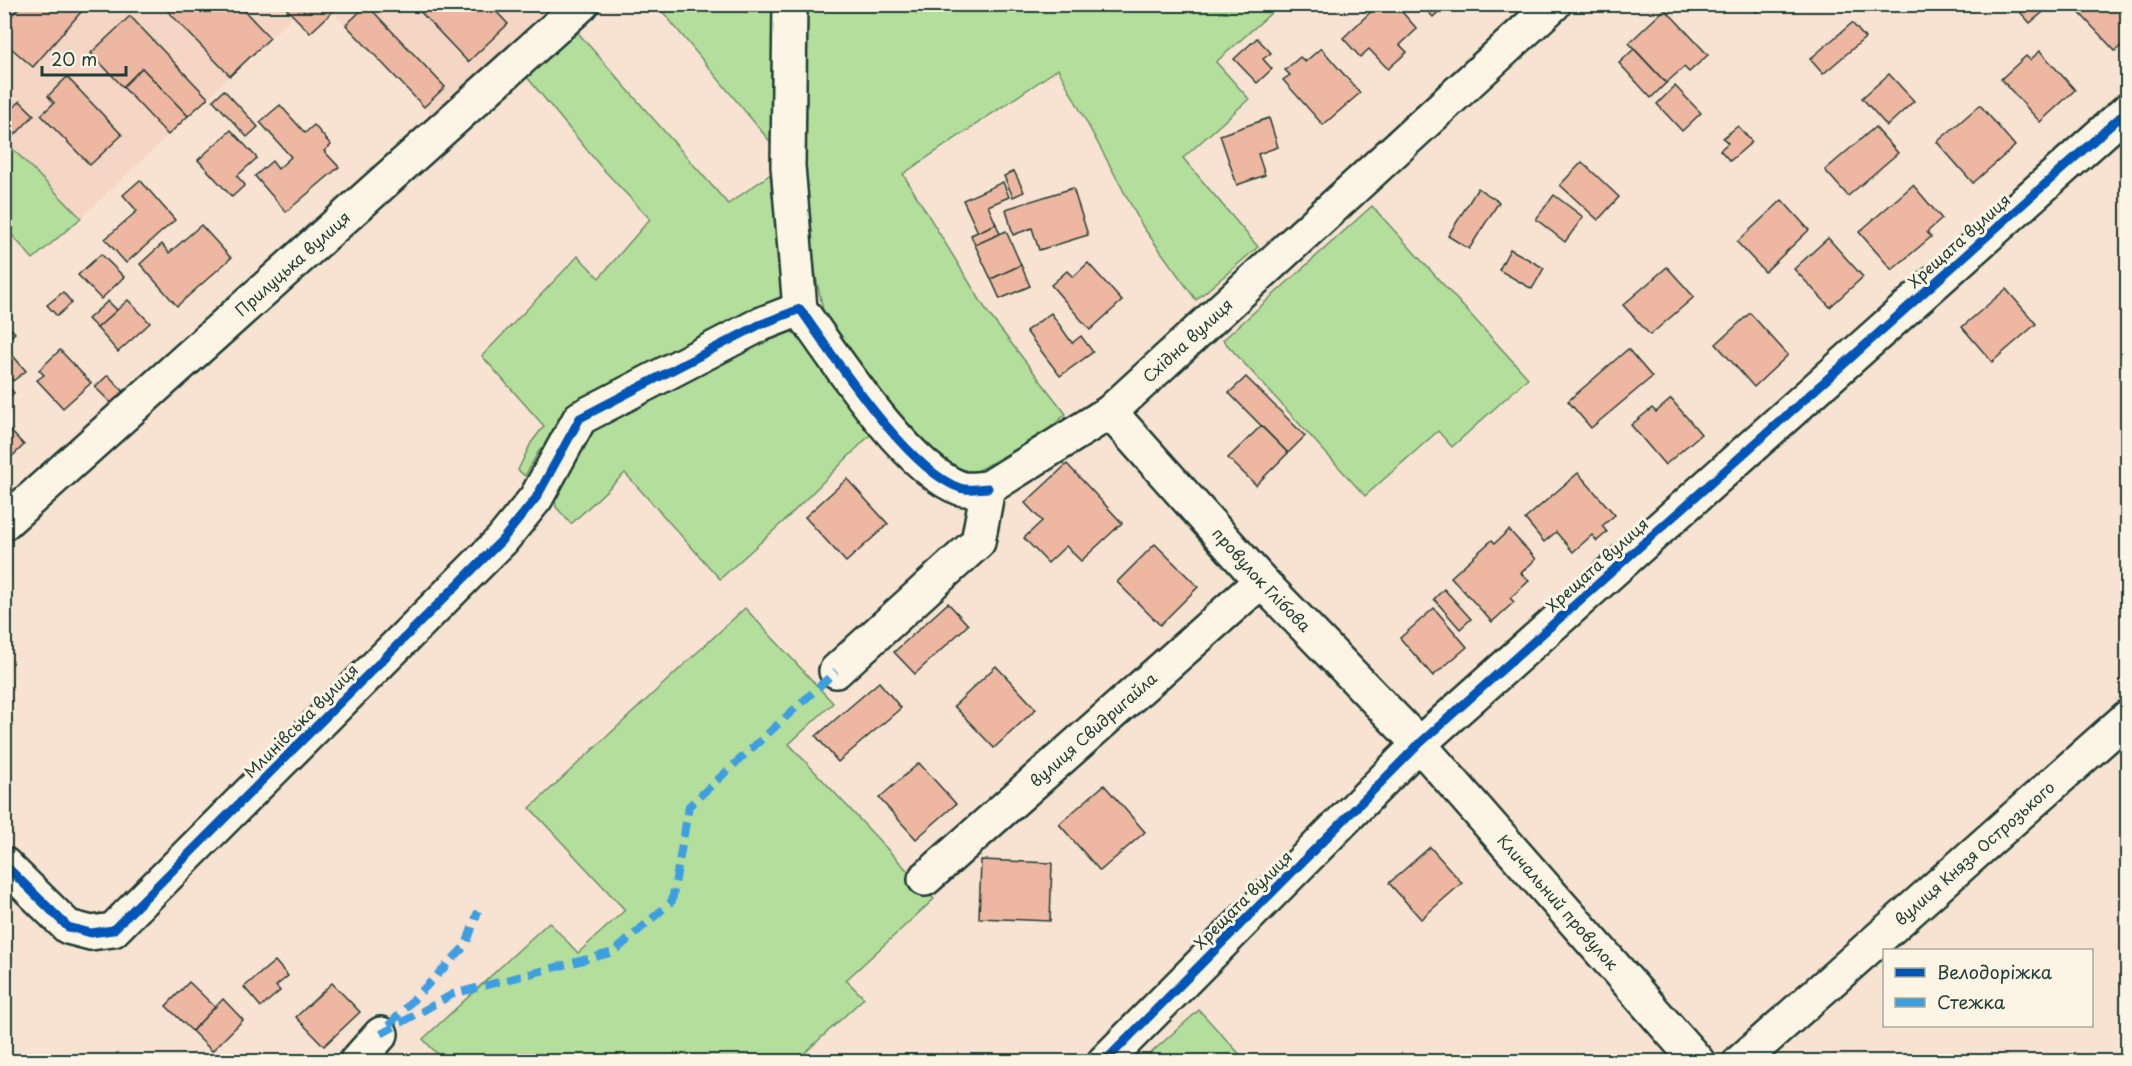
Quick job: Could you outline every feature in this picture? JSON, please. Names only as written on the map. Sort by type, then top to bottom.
[{"type":"street","name":"Прилуцька вулиця","points":[[4,523],[582,4]]},
{"type":"street","points":[[790,4],[788,165],[800,309],[857,389],[920,463],[961,489],[988,488],[978,542],[836,671]]},
{"type":"street","name":"Східна вулиця","points":[[988,488],[1110,412],[1554,4]]},
{"type":"street","name":"Хрещата вулиця","points":[[1104,1062],[1419,744],[2127,110]]},
{"type":"street","name":"Млинівська вулиця","points":[[4,864],[69,927],[91,933],[113,930],[502,540],[536,498],[580,418],[759,325],[800,309]]},
{"type":"street","name":"провулок Глібова","points":[[1110,412],[1261,581],[1419,744]]},
{"type":"street","name":"вулиця Свидригайла","points":[[925,879],[1261,581]]},
{"type":"street","name":"вулиця Князя Острозького","points":[[1740,1062],[2127,717]]},
{"type":"street","name":"Кличальний провулок","points":[[1419,744],[1698,1062]]},
{"type":"street","points":[[356,1062],[381,1034]]},
{"type":"shaded area","points":[[4,5],[564,5],[435,118],[333,12],[310,33],[293,16],[81,218],[5,141]]},
{"type":"green space","points":[[657,5],[781,5],[792,294],[575,411],[539,451],[525,476],[518,470],[531,443],[544,426],[482,356],[578,256],[599,278],[650,219],[601,167],[522,71],[572,26],[728,204],[775,171],[773,145]]},
{"type":"green space","points":[[799,5],[1280,5],[1216,62],[1249,99],[1183,158],[1258,247],[1196,300],[1143,227],[1058,69],[903,174],[988,313],[1066,414],[1042,435],[975,472],[947,469],[868,380],[825,320],[803,215]]},
{"type":"green space","points":[[5,141],[81,218],[33,259],[5,227]]},
{"type":"green space","points":[[1372,206],[1528,378],[1452,447],[1438,431],[1365,496],[1223,340]]},
{"type":"green space","points":[[785,329],[806,339],[874,431],[783,522],[720,579],[625,473],[571,524],[556,507],[553,487],[586,425]]},
{"type":"green space","points":[[745,608],[833,703],[789,744],[934,899],[846,980],[864,998],[796,1061],[444,1061],[423,1039],[549,922],[578,953],[625,910],[530,808]]},
{"type":"green space","points":[[1199,1010],[1246,1061],[1142,1061]]},
{"type":"building","points":[[22,4],[88,4],[33,67],[4,42],[4,24]]},
{"type":"building","points":[[161,4],[238,4],[270,38],[230,76]]},
{"type":"building","points":[[282,4],[341,4],[310,33]]},
{"type":"building","points":[[413,4],[489,4],[508,24],[468,62]]},
{"type":"building","points":[[1379,4],[1395,4],[1417,29],[1400,45],[1407,52],[1388,69],[1369,49],[1360,57],[1343,38]]},
{"type":"building","points":[[1421,4],[1447,4],[1433,17]]},
{"type":"building","points":[[1749,4],[1765,4],[1756,12]]},
{"type":"building","points":[[2013,4],[2047,4],[2049,7],[2030,23]]},
{"type":"building","points":[[2079,4],[2128,4],[2128,40],[2115,51],[2075,8]]},
{"type":"building","points":[[367,5],[445,87],[424,107],[346,25]]},
{"type":"building","points":[[1665,9],[1708,55],[1689,72],[1684,67],[1666,83],[1629,43]]},
{"type":"building","points":[[130,16],[208,98],[188,116],[142,68],[123,87],[91,53]]},
{"type":"building","points":[[1852,23],[1865,38],[1823,74],[1810,59]]},
{"type":"building","points":[[1257,38],[1271,53],[1263,59],[1272,69],[1257,83],[1234,59]]},
{"type":"building","points":[[1321,48],[1360,93],[1323,125],[1283,80],[1290,75],[1285,70],[1300,57],[1305,62]]},
{"type":"building","points":[[1634,49],[1666,83],[1651,98],[1619,63]]},
{"type":"building","points":[[2040,51],[2075,90],[2040,122],[2001,79],[2026,56],[2030,60]]},
{"type":"building","points":[[142,68],[188,116],[168,135],[123,87]]},
{"type":"building","points":[[1889,74],[1914,101],[1887,126],[1862,98]]},
{"type":"building","points":[[67,77],[122,135],[90,165],[41,115],[54,103],[48,96]]},
{"type":"building","points":[[1675,86],[1701,113],[1682,131],[1657,104]]},
{"type":"building","points":[[224,90],[258,127],[247,137],[213,100]]},
{"type":"building","points":[[20,101],[34,115],[15,135],[4,125],[4,118]]},
{"type":"building","points":[[280,105],[305,133],[314,125],[331,145],[324,151],[339,167],[286,212],[255,176],[272,161],[278,169],[291,157],[260,122]]},
{"type":"building","points":[[1980,105],[2015,146],[1973,183],[1937,142]]},
{"type":"building","points":[[1269,118],[1278,147],[1258,154],[1265,175],[1237,185],[1220,135]]},
{"type":"building","points":[[1738,126],[1752,142],[1730,161],[1720,150],[1728,143],[1723,138]]},
{"type":"building","points":[[1875,127],[1898,153],[1848,196],[1825,170]]},
{"type":"building","points":[[231,130],[257,158],[237,176],[245,185],[232,197],[198,160]]},
{"type":"building","points":[[1582,162],[1619,197],[1598,220],[1560,185]]},
{"type":"building","points":[[1014,171],[1024,192],[1013,197],[1004,176]]},
{"type":"building","points":[[140,180],[175,220],[126,263],[105,239],[137,211],[123,195]]},
{"type":"building","points":[[1003,182],[1009,197],[988,206],[996,224],[978,232],[963,200]]},
{"type":"building","points":[[1913,185],[1942,219],[1927,232],[1931,237],[1892,270],[1859,232]]},
{"type":"building","points":[[1073,188],[1088,235],[1039,250],[1032,228],[1013,235],[1006,209]]},
{"type":"building","points":[[1478,188],[1499,202],[1469,249],[1448,236]]},
{"type":"building","points":[[1554,195],[1583,217],[1565,242],[1536,219]]},
{"type":"building","points":[[1782,200],[1809,230],[1765,272],[1737,242]]},
{"type":"building","points":[[996,224],[1000,234],[975,245],[971,235]]},
{"type":"building","points":[[201,225],[231,258],[177,306],[140,264],[162,244],[169,253]]},
{"type":"building","points":[[1006,231],[1021,265],[991,279],[975,245]]},
{"type":"building","points":[[1828,238],[1863,277],[1830,307],[1794,269]]},
{"type":"building","points":[[1510,249],[1544,268],[1532,289],[1499,270]]},
{"type":"building","points":[[101,254],[124,277],[101,299],[78,275]]},
{"type":"building","points":[[1088,263],[1122,301],[1090,330],[1051,285],[1067,271],[1073,277]]},
{"type":"building","points":[[1021,265],[1030,286],[1000,299],[991,279]]},
{"type":"building","points":[[1667,267],[1694,297],[1650,335],[1623,305]]},
{"type":"building","points":[[2006,289],[2036,324],[1992,362],[1962,327]]},
{"type":"building","points":[[63,292],[72,303],[57,316],[47,305]]},
{"type":"building","points":[[128,300],[150,323],[118,352],[97,328]]},
{"type":"building","points":[[108,301],[117,310],[97,328],[88,319]]},
{"type":"building","points":[[1051,313],[1072,343],[1081,336],[1093,352],[1060,376],[1026,331]]},
{"type":"building","points":[[1750,313],[1788,355],[1754,387],[1716,344]]},
{"type":"building","points":[[4,321],[15,333],[4,343]]},
{"type":"building","points":[[1628,349],[1652,377],[1591,428],[1568,401]]},
{"type":"building","points":[[8,350],[26,371],[13,381],[4,371],[4,353]]},
{"type":"building","points":[[60,350],[91,383],[63,408],[37,380],[44,375],[39,370]]},
{"type":"building","points":[[108,375],[125,393],[113,405],[95,387]]},
{"type":"building","points":[[1246,377],[1305,436],[1288,453],[1229,393]]},
{"type":"building","points":[[4,381],[14,393],[4,401]]},
{"type":"building","points":[[1671,399],[1701,434],[1665,465],[1631,425],[1652,408],[1656,412]]},
{"type":"building","points":[[4,424],[24,445],[4,464]]},
{"type":"building","points":[[1261,426],[1288,453],[1256,485],[1228,458]]},
{"type":"building","points":[[1067,464],[1122,523],[1081,561],[1066,546],[1048,563],[1024,538],[1042,521],[1025,503]]},
{"type":"building","points":[[1578,473],[1615,515],[1602,526],[1607,532],[1597,541],[1592,535],[1573,552],[1556,532],[1544,542],[1525,519]]},
{"type":"building","points":[[847,479],[888,524],[846,562],[805,517]]},
{"type":"building","points":[[1509,530],[1536,559],[1521,573],[1529,581],[1510,598],[1514,602],[1492,622],[1451,577],[1492,540],[1495,543]]},
{"type":"building","points":[[1155,544],[1198,587],[1160,625],[1117,582]]},
{"type":"building","points":[[1444,589],[1471,619],[1460,629],[1434,599]]},
{"type":"building","points":[[948,603],[968,625],[915,674],[894,652]]},
{"type":"building","points":[[1434,608],[1467,647],[1433,676],[1400,638]]},
{"type":"building","points":[[996,666],[1036,709],[994,748],[954,706]]},
{"type":"building","points":[[879,682],[901,708],[838,762],[816,736]]},
{"type":"building","points":[[919,763],[956,804],[916,839],[879,798]]},
{"type":"building","points":[[1104,785],[1145,832],[1100,871],[1059,824]]},
{"type":"building","points":[[1430,847],[1462,883],[1421,919],[1389,883]]},
{"type":"building","points":[[981,860],[1052,863],[1050,921],[979,918]]},
{"type":"building","points":[[275,961],[288,976],[276,986],[280,991],[261,1007],[244,987]]},
{"type":"building","points":[[189,982],[215,1007],[192,1031],[166,1006]]},
{"type":"building","points":[[332,983],[360,1012],[324,1046],[296,1017]]},
{"type":"building","points":[[223,999],[243,1020],[212,1051],[192,1031]]},
{"type":"marked path","points":[[381,1034],[453,994],[614,952],[672,901],[689,806],[836,671]]},
{"type":"marked path","points":[[389,1025],[466,945],[478,911]]},
{"type":"cycle path","points":[[1104,1062],[1419,744],[2128,110]]},
{"type":"cycle path","points":[[4,864],[68,927],[91,933],[113,930],[502,540],[536,498],[580,418],[759,325],[800,309],[851,381],[895,436],[917,459],[939,477],[960,488],[988,488]]}]
